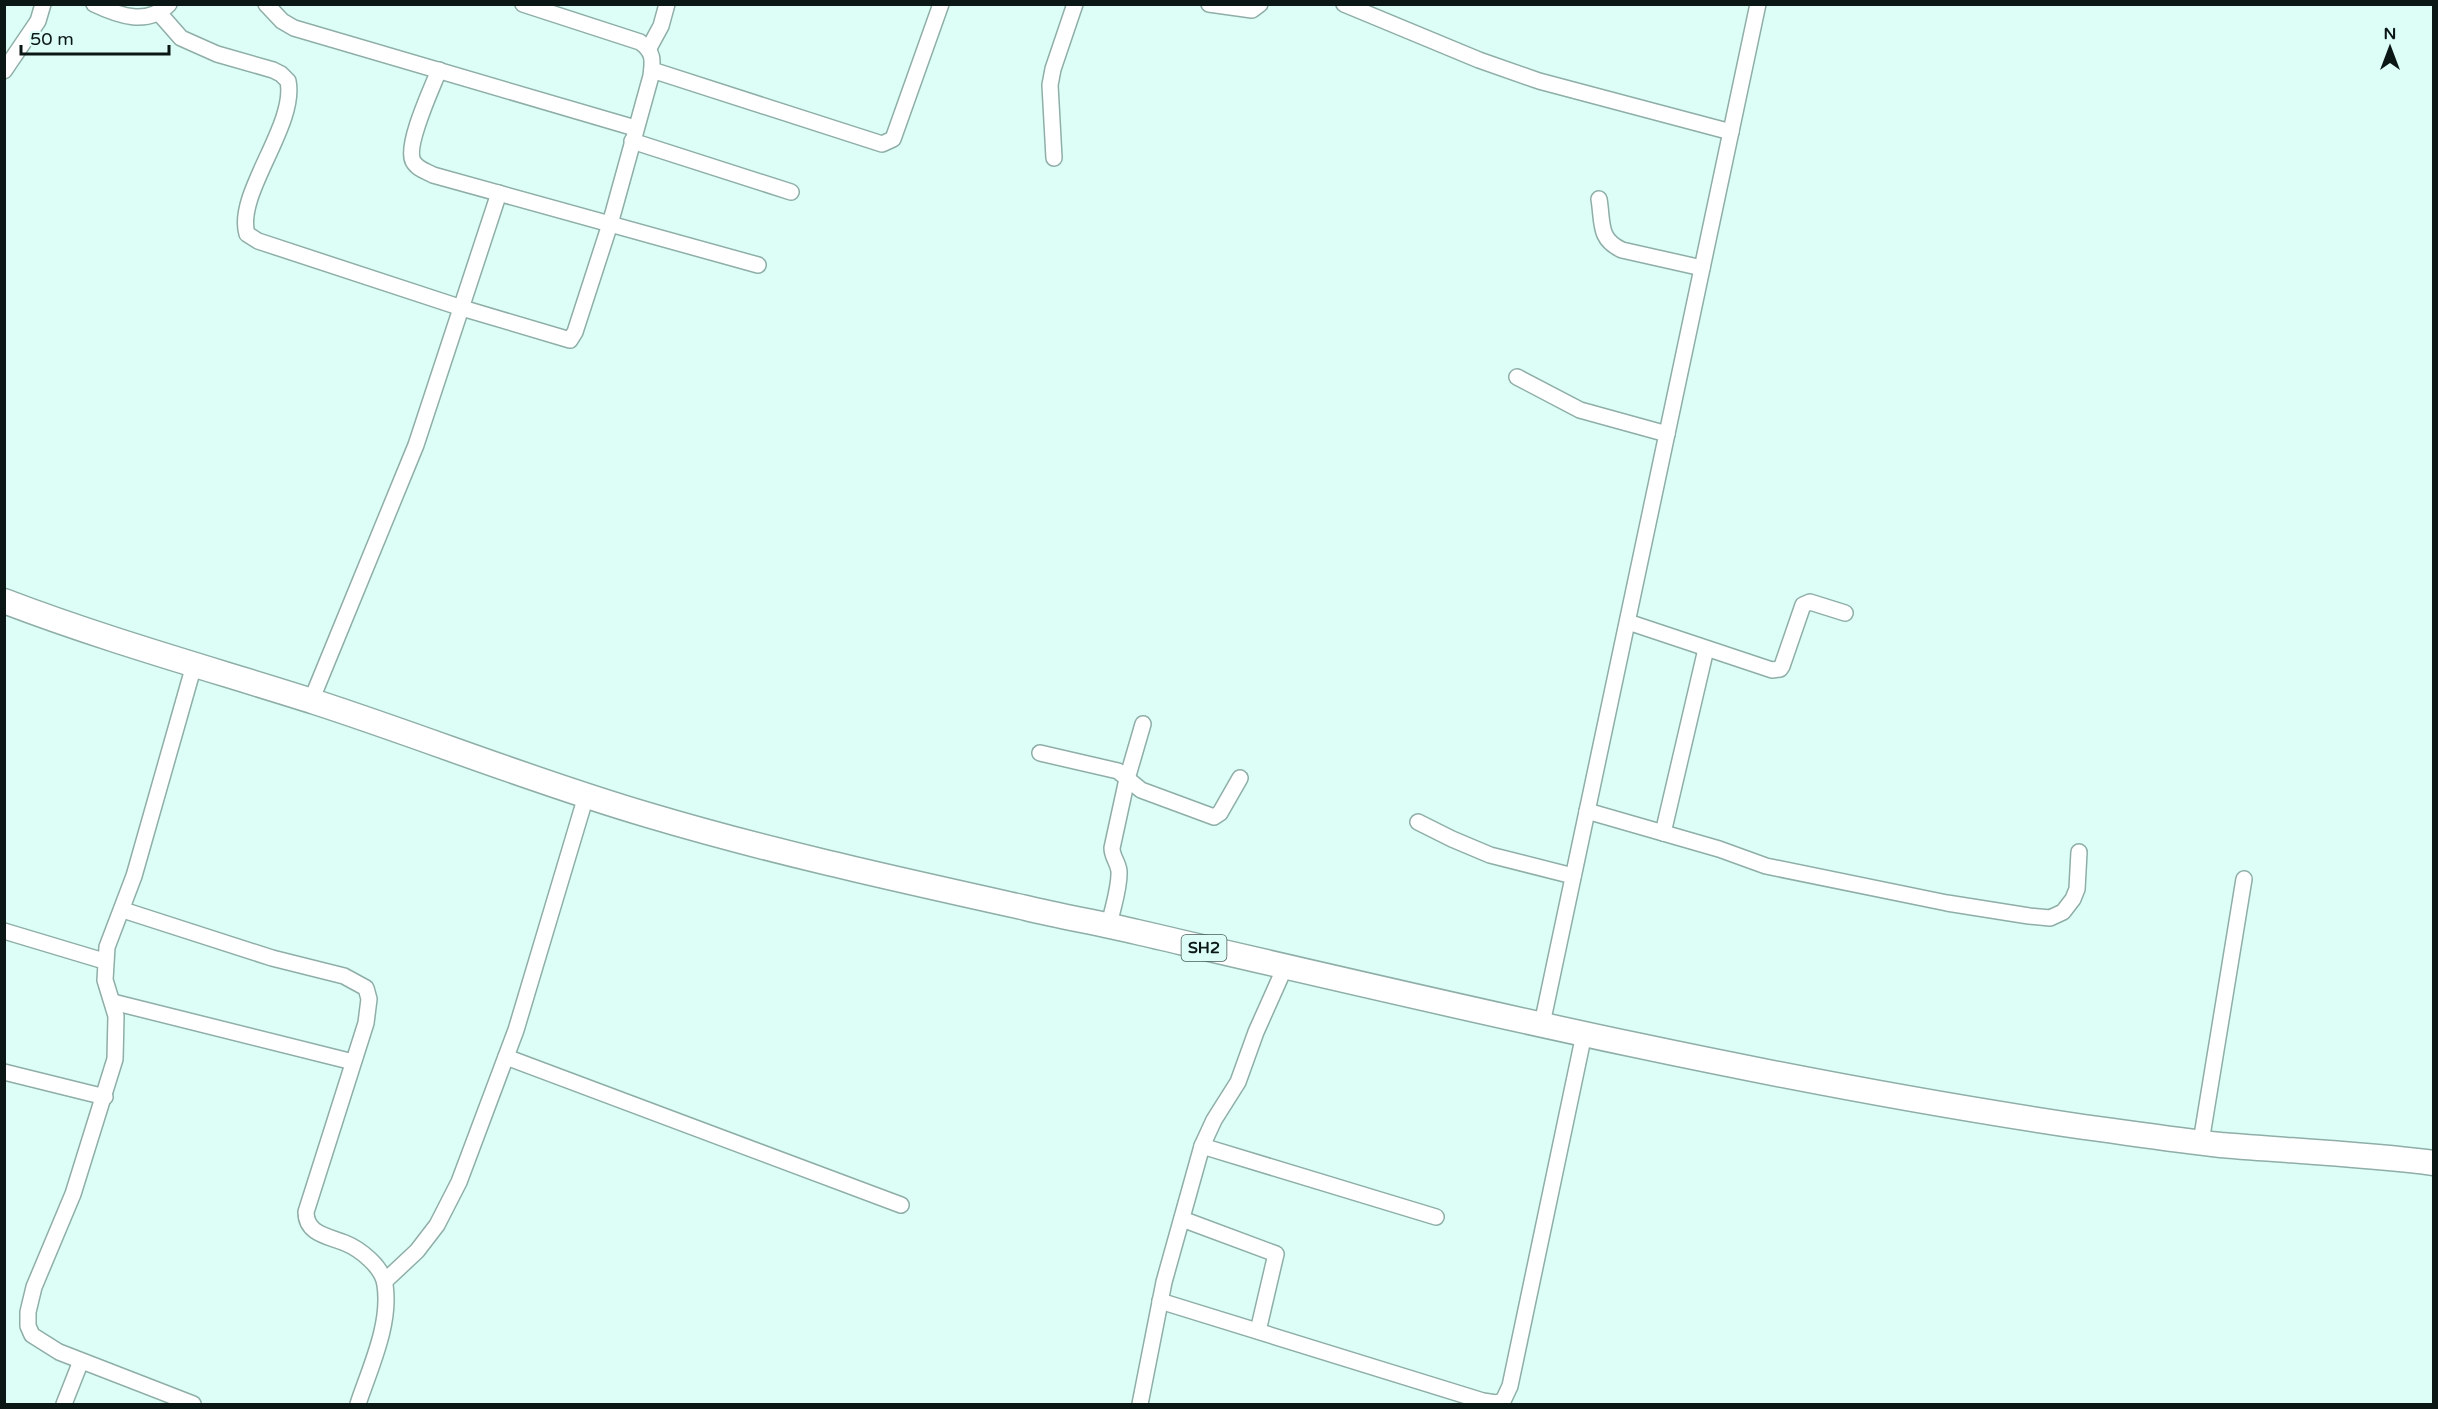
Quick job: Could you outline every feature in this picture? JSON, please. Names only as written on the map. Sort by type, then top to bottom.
[{"type":"main road","name":"SH2","points":[[4,600],[58,621],[311,701],[654,818],[788,853],[1584,1034],[1849,1088],[2044,1120],[2201,1142],[2433,1163]]},
{"type":"street","points":[[4,71],[38,21],[43,4]]},
{"type":"street","points":[[94,4],[122,15],[139,18],[164,9],[181,38],[217,54],[273,70],[288,81],[288,102],[248,206],[244,226],[247,234],[258,242],[462,308],[570,340],[575,332],[610,224],[652,70],[652,54],[649,48],[640,42],[523,4]]},
{"type":"street","points":[[266,4],[282,21],[294,28],[439,70],[633,135],[791,192]]},
{"type":"street","points":[[649,48],[661,26],[667,4]]},
{"type":"street","points":[[652,70],[882,144],[893,139],[940,4]]},
{"type":"street","points":[[1054,158],[1050,85],[1053,69],[1075,4]]},
{"type":"street","points":[[1209,4],[1252,10],[1260,4]]},
{"type":"street","points":[[1344,4],[1479,60],[1539,81],[1731,132]]},
{"type":"street","points":[[1542,1024],[1758,4]]},
{"type":"street","points":[[439,70],[413,140],[412,159],[417,167],[433,175],[758,265]]},
{"type":"street","points":[[311,701],[408,466],[499,193]]},
{"type":"street","points":[[1599,199],[1605,238],[1613,246],[1702,268]]},
{"type":"street","points":[[1517,377],[1580,410],[1667,434]]},
{"type":"street","points":[[1628,622],[1765,668],[1780,669],[1803,605],[1810,602],[1845,613]]},
{"type":"street","points":[[1663,833],[1706,649]]},
{"type":"street","points":[[193,1404],[60,1352],[32,1335],[28,1326],[28,1312],[34,1287],[73,1194],[115,1059],[116,1016],[105,980],[107,947],[123,910],[194,665]]},
{"type":"street","points":[[1109,926],[1119,873],[1117,862],[1112,856],[1112,848],[1127,779],[1143,724]]},
{"type":"street","points":[[1040,753],[1118,771],[1141,790],[1214,818],[1220,813],[1240,778]]},
{"type":"street","points":[[385,1281],[417,1251],[437,1225],[459,1182],[506,1057],[586,796]]},
{"type":"street","points":[[1587,811],[1766,866],[1947,903],[2050,918],[2063,912],[2073,899],[2077,889],[2079,852]]},
{"type":"street","points":[[1418,822],[1490,855],[1573,876]]},
{"type":"street","points":[[2201,1142],[2244,879]]},
{"type":"street","points":[[123,910],[272,958],[359,982],[366,988],[369,1010],[306,1212],[306,1221],[311,1228],[322,1235],[348,1244],[366,1256],[385,1281],[386,1298],[381,1334],[358,1404]]},
{"type":"street","points":[[4,931],[105,961]]},
{"type":"street","points":[[1140,1404],[1160,1301],[1202,1146],[1214,1120],[1238,1082],[1256,1032],[1285,967]]},
{"type":"street","points":[[113,1002],[353,1062]]},
{"type":"street","points":[[1160,1301],[1484,1401],[1496,1403],[1503,1401],[1510,1386],[1584,1034]]},
{"type":"street","points":[[506,1057],[901,1205]]},
{"type":"street","points":[[4,1072],[105,1097]]},
{"type":"street","points":[[1202,1146],[1436,1217]]},
{"type":"street","points":[[1182,1219],[1276,1254],[1258,1331]]},
{"type":"street","points":[[64,1404],[81,1361]]}]
